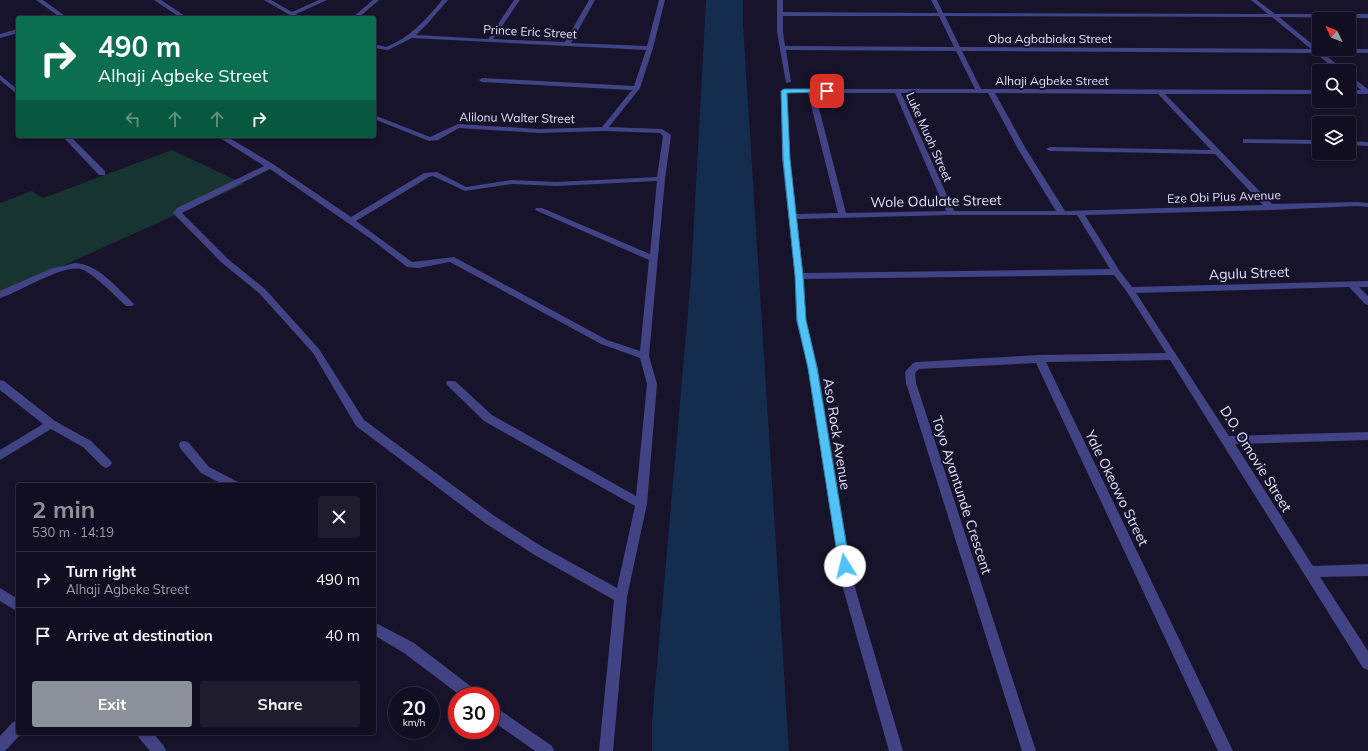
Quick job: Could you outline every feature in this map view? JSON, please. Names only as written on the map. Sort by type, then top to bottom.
[{"type":"street","points":[[39,0],[61,16]]},
{"type":"street","points":[[157,0],[182,16]]},
{"type":"street","points":[[267,0],[295,16]]},
{"type":"street","points":[[291,14],[324,0]]},
{"type":"street","points":[[357,16],[376,0]]},
{"type":"street","points":[[376,46],[386,49],[410,36],[426,23],[445,0]]},
{"type":"street","points":[[489,41],[517,0]]},
{"type":"street","points":[[567,45],[592,0]]},
{"type":"street","points":[[604,129],[633,95],[637,88],[650,48],[662,0]]},
{"type":"street","name":"Aso Rock Avenue","points":[[780,0],[779,14],[786,86],[786,159],[799,276],[801,320],[813,368],[847,581],[896,751]]},
{"type":"street","points":[[934,0],[979,91]]},
{"type":"street","points":[[1254,0],[1312,46]]},
{"type":"street","points":[[779,14],[1275,17],[1368,16]]},
{"type":"street","points":[[0,36],[16,32]]},
{"type":"street","name":"Prince Eric Street","points":[[410,36],[650,48]]},
{"type":"street","name":"Oba Agbabiaka Street","points":[[783,48],[1312,50]]},
{"type":"street","name":"Oba Agbabiaka Street","points":[[1356,51],[1368,51]]},
{"type":"street","points":[[1324,56],[1334,64]]},
{"type":"street","points":[[0,77],[16,91]]},
{"type":"street","points":[[482,80],[637,88]]},
{"type":"street","points":[[1356,83],[1368,92]]},
{"type":"street","name":"Alhaji Agbeke Street","points":[[786,86],[811,90],[897,91],[1161,93],[1312,92]]},
{"type":"street","points":[[811,90],[843,216]]},
{"type":"street","name":"Luke Muoh Street","points":[[897,91],[951,213]]},
{"type":"street","points":[[991,92],[1022,149],[1062,213]]},
{"type":"street","points":[[1356,92],[1368,92]]},
{"type":"street","points":[[1161,93],[1219,152],[1270,208]]},
{"type":"street","name":"Alilonu Walter Street","points":[[376,119],[429,139],[436,138],[458,126],[539,132],[604,129],[666,132],[667,135],[660,179]]},
{"type":"street","points":[[68,138],[102,173]]},
{"type":"street","points":[[224,138],[270,166],[374,237],[410,265],[419,265],[451,259],[604,342],[644,356]]},
{"type":"street","points":[[1246,141],[1312,142]]},
{"type":"street","points":[[1356,143],[1368,144]]},
{"type":"street","points":[[1050,149],[1219,152]]},
{"type":"street","points":[[270,166],[180,210],[178,213],[225,261],[262,291],[316,351],[360,423],[489,519],[536,550],[621,597]]},
{"type":"street","points":[[350,221],[426,175],[431,174],[434,174],[465,189],[472,190],[512,182],[556,184],[660,179],[654,259],[644,356],[652,384],[640,504],[621,597],[606,751]]},
{"type":"street","name":"Eze Obi Pius Avenue","points":[[1080,213],[1357,204],[1368,205]]},
{"type":"street","points":[[539,210],[654,259]]},
{"type":"street","name":"Wole Odulate Street","points":[[792,217],[951,213],[1080,213]]},
{"type":"street","name":"D.O. Omovie Street","points":[[1080,213],[1116,272],[1130,290],[1228,440],[1309,572],[1368,663]]},
{"type":"street","points":[[0,295],[59,269],[73,265],[84,267],[129,304]]},
{"type":"street","points":[[799,276],[1116,272]]},
{"type":"street","points":[[1351,284],[1368,302]]},
{"type":"street","name":"Agulu Street","points":[[1130,290],[1368,284]]},
{"type":"street","points":[[1039,359],[1172,356]]},
{"type":"street","name":"Toyo Ayantunde Crescent","points":[[1029,751],[911,383],[910,372],[916,366],[1039,359]]},
{"type":"street","name":"Yale Okeowo Street","points":[[1039,359],[1226,751]]},
{"type":"street","points":[[0,384],[51,424],[87,444],[106,463]]},
{"type":"street","points":[[451,384],[488,418],[640,504]]},
{"type":"street","points":[[0,456],[51,424]]},
{"type":"street","points":[[1228,440],[1368,436]]},
{"type":"street","points":[[184,445],[205,470],[230,483]]},
{"type":"street","points":[[1309,572],[1368,570]]},
{"type":"street","points":[[0,594],[16,605]]},
{"type":"street","points":[[376,629],[409,648],[460,687]]},
{"type":"street","points":[[500,717],[547,751]]},
{"type":"street","points":[[0,746],[16,729]]},
{"type":"street","points":[[146,735],[159,751]]},
{"type":"green space","points":[[172,150],[244,184],[0,294],[0,203],[32,191],[43,198]]},
{"type":"water","points":[[706,0],[743,0],[743,24],[789,751],[652,751],[652,722],[691,277]]},
{"type":"route","points":[[827,91],[784,91],[786,159],[799,276],[801,320],[813,368],[845,566]]}]
